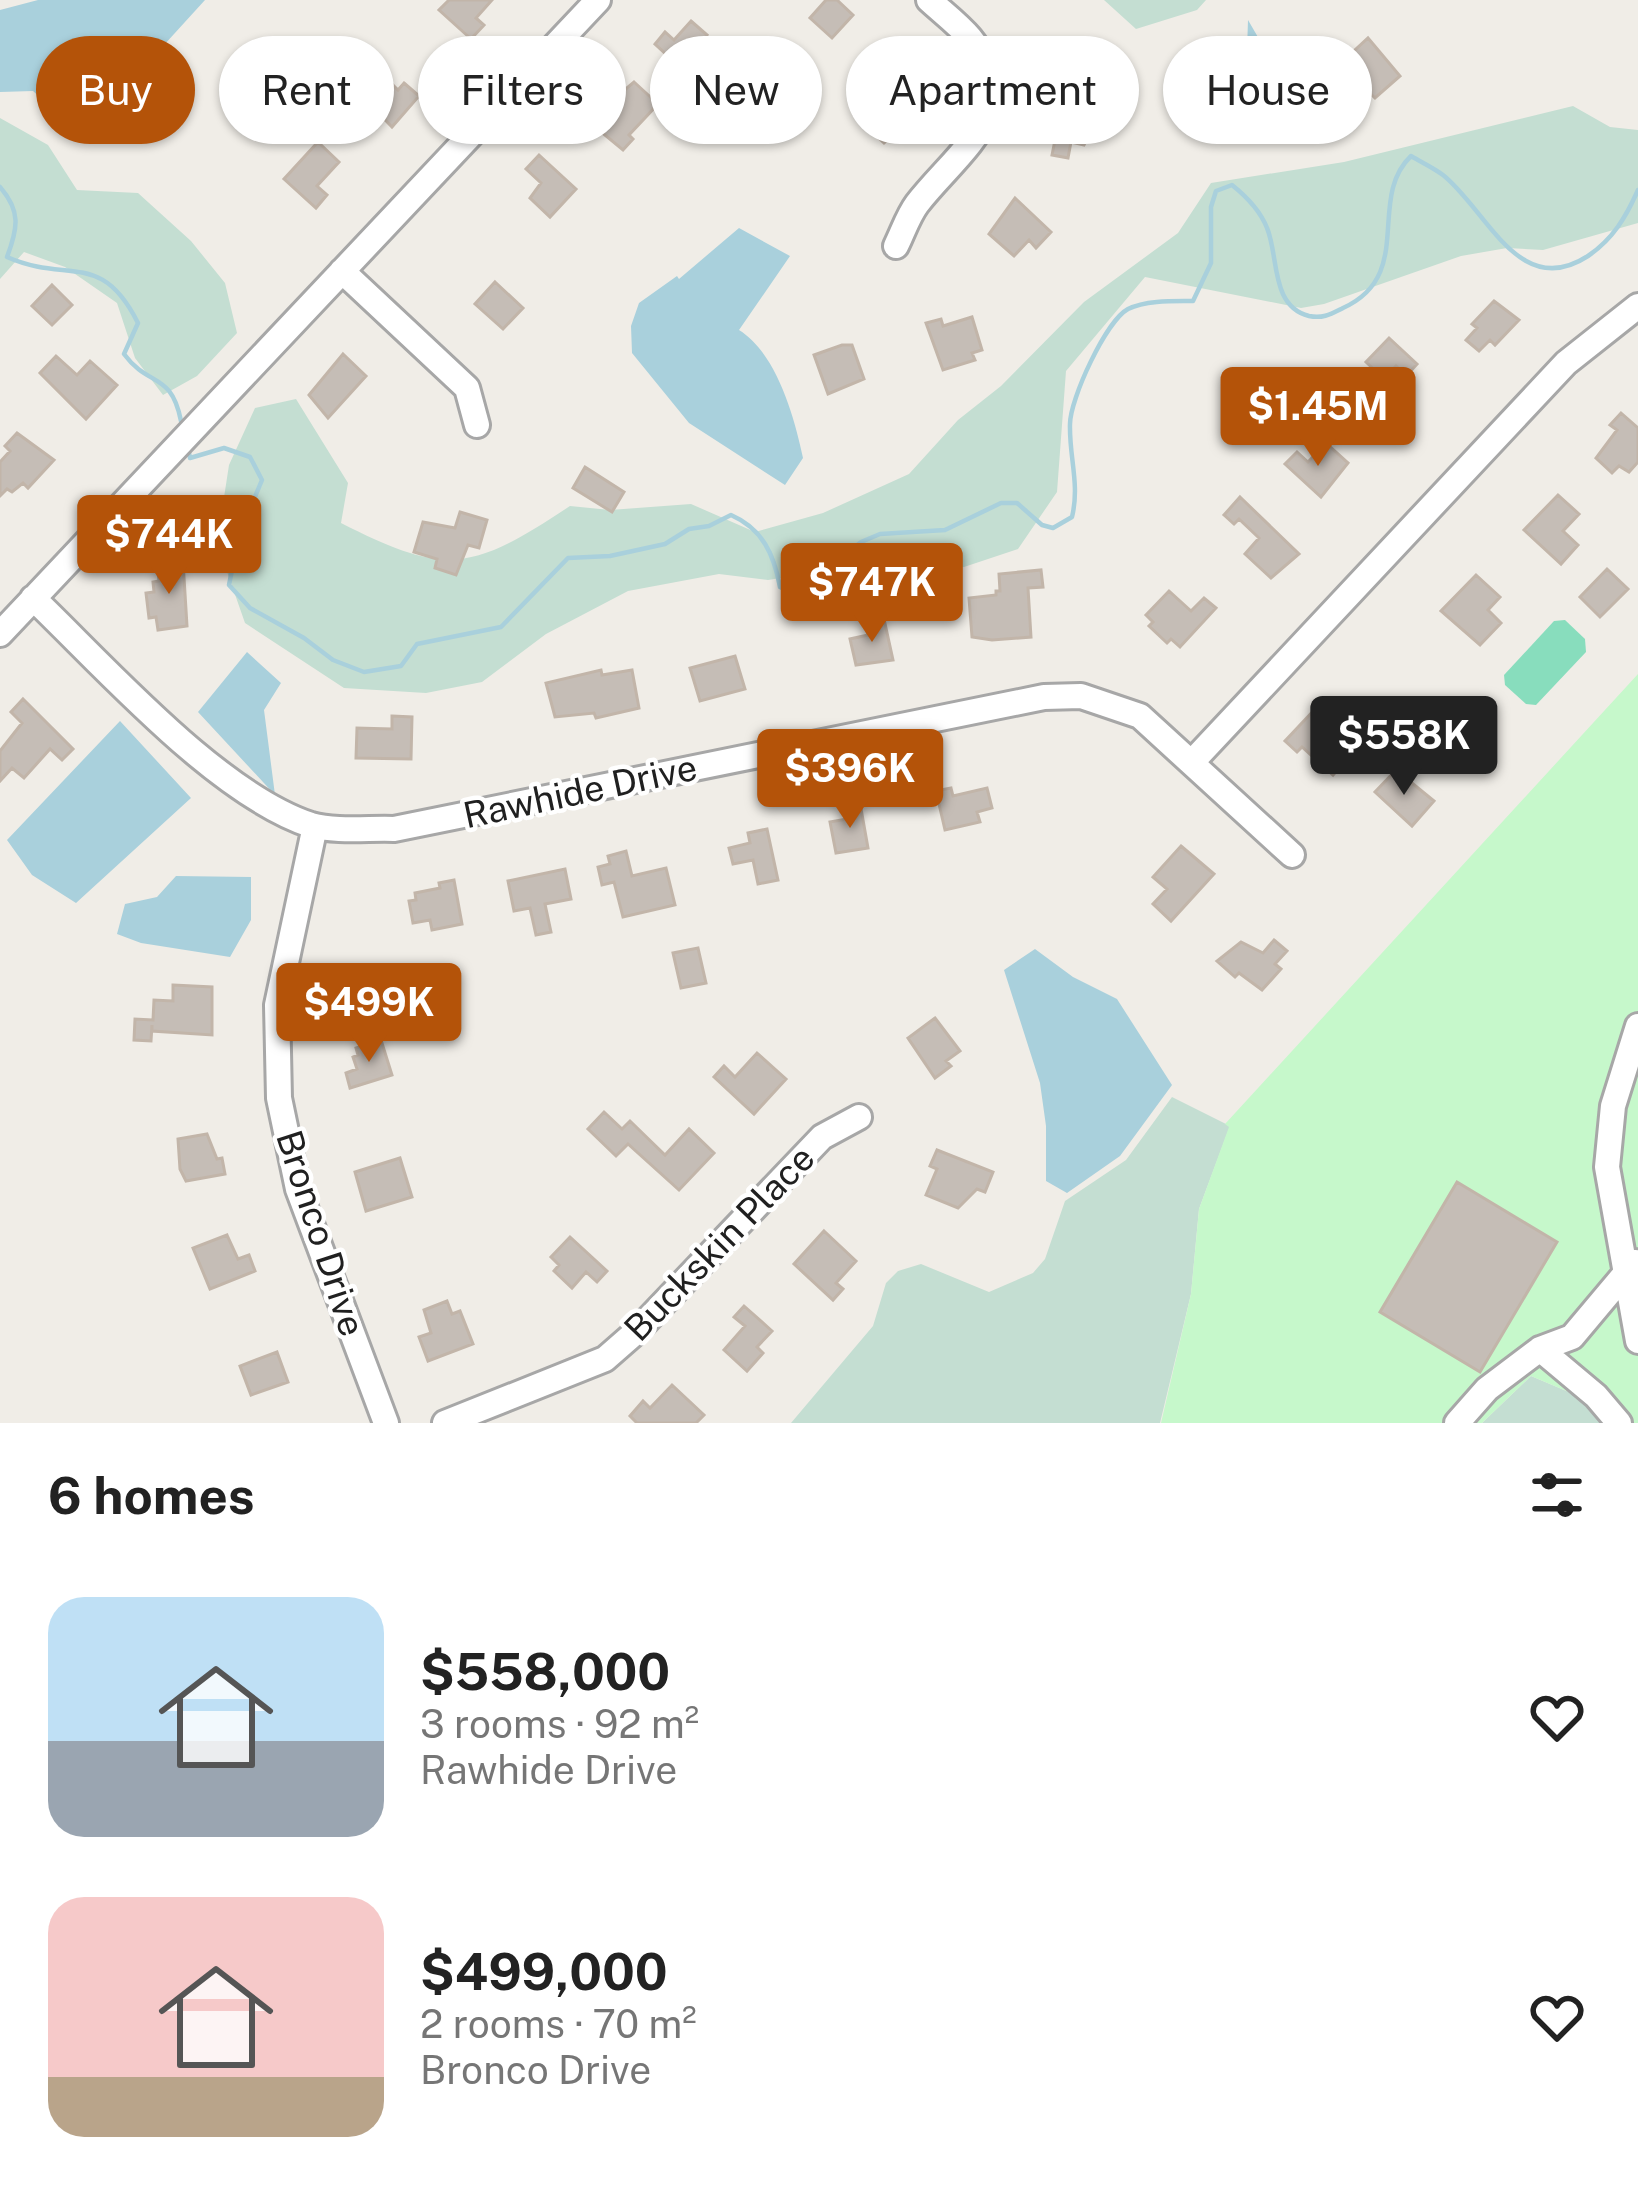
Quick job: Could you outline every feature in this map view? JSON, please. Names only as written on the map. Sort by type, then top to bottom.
[{"type":"street","points":[[0,634],[598,0]]},
{"type":"street","points":[[896,246],[915,207],[972,144],[992,106],[989,71],[970,39],[928,0]]},
{"type":"street","points":[[342,271],[467,388],[477,424]]},
{"type":"street","points":[[1193,761],[1566,363],[1638,305]]},
{"type":"street","name":"Rawhide Drive","points":[[33,598],[205,762],[268,805],[315,826],[394,830],[1044,697],[1081,696],[1140,716],[1292,854]]},
{"type":"street","name":"Bronco Drive","points":[[315,826],[277,1004],[279,1098],[298,1190],[386,1423]]},
{"type":"street","points":[[1638,1026],[1613,1106],[1607,1167],[1633,1264],[1638,1341]]},
{"type":"street","name":"Buckskin Place","points":[[445,1423],[605,1359],[822,1137],[859,1117]]},
{"type":"street","points":[[1611,1194],[1638,1209]]},
{"type":"street","points":[[1457,1423],[1486,1389],[1540,1349],[1572,1337],[1633,1264]]},
{"type":"street","points":[[1540,1349],[1596,1396],[1619,1423]]},
{"type":"green space","points":[[1104,0],[1206,0],[1197,10],[1136,29]]},
{"type":"green space","points":[[1573,106],[1610,127],[1638,130],[1638,223],[1543,250],[1507,248],[1461,256],[1301,308],[1145,277],[1066,371],[1057,492],[1018,549],[964,567],[894,560],[768,580],[719,574],[628,591],[546,634],[482,682],[426,693],[344,688],[245,623],[217,543],[229,465],[255,408],[296,399],[348,483],[341,523],[408,552],[458,559],[482,554],[508,544],[570,506],[610,510],[691,504],[755,532],[823,513],[909,474],[958,420],[1001,386],[1084,302],[1178,233],[1211,183],[1344,162]]},
{"type":"green space","points":[[0,118],[36,138],[36,144],[48,145],[77,190],[138,193],[191,241],[225,283],[237,333],[197,376],[163,395],[135,358],[117,303],[65,267],[24,252],[0,279]]},
{"type":"green space","points":[[1565,620],[1585,639],[1586,652],[1536,705],[1526,704],[1505,685],[1504,675],[1554,621]]},
{"type":"green space","points":[[1638,674],[1638,1423],[1601,1423],[1583,1398],[1531,1376],[1482,1423],[1161,1423],[1191,1294],[1199,1209],[1229,1127],[1225,1124]]},
{"type":"green space","points":[[1172,1097],[1230,1126],[1199,1209],[1191,1294],[1160,1423],[791,1423],[873,1326],[886,1283],[898,1271],[921,1264],[989,1292],[1033,1273],[1045,1259],[1065,1201],[1126,1160]]},
{"type":"green space","points":[[1531,1376],[1583,1398],[1601,1423],[1482,1423]]},
{"type":"water","points":[[38,0],[205,0],[172,36],[36,36],[36,94],[0,92],[0,10]]},
{"type":"water","points":[[739,228],[790,256],[739,330],[773,369],[794,423],[803,458],[785,485],[689,423],[632,353],[631,326],[639,303],[677,276],[679,279]]},
{"type":"water","points":[[247,652],[281,683],[264,710],[275,795],[198,712]]},
{"type":"water","points":[[120,721],[191,798],[76,903],[32,875],[7,840]]},
{"type":"water","points":[[176,876],[251,877],[251,920],[230,957],[141,943],[117,934],[125,904],[157,897]]},
{"type":"water","points":[[1035,949],[1073,977],[1117,999],[1172,1085],[1120,1156],[1067,1193],[1046,1181],[1040,1083],[1004,970]]},
{"type":"building","points":[[449,0],[492,0],[476,18],[484,25],[474,36],[468,36],[439,10]]},
{"type":"building","points":[[826,0],[837,0],[853,15],[832,38],[810,18]]},
{"type":"building","points":[[691,21],[707,35],[706,36],[678,36]]},
{"type":"building","points":[[1372,43],[1400,76],[1375,98],[1372,95]]},
{"type":"building","points":[[634,82],[650,97],[650,113],[629,135],[633,139],[623,150],[616,144],[626,144],[626,89]]},
{"type":"building","points":[[404,83],[418,97],[394,125],[394,86],[398,90]]},
{"type":"building","points":[[316,144],[339,162],[317,186],[327,195],[316,208],[284,179]]},
{"type":"building","points":[[1054,144],[1071,144],[1068,158],[1052,155]]},
{"type":"building","points":[[539,155],[576,189],[550,217],[530,198],[541,183],[526,169]]},
{"type":"building","points":[[1015,198],[1051,232],[1036,248],[1029,240],[1014,256],[989,234]]},
{"type":"building","points":[[495,282],[523,308],[503,329],[475,304]]},
{"type":"building","points":[[52,285],[72,305],[52,325],[32,306]]},
{"type":"building","points":[[1494,301],[1519,320],[1495,345],[1490,340],[1479,351],[1466,340],[1477,328],[1472,324]]},
{"type":"building","points":[[972,317],[982,350],[972,353],[975,360],[943,370],[926,323],[941,319],[943,326]]},
{"type":"building","points":[[1389,338],[1417,364],[1406,376],[1396,366],[1384,379],[1366,362]]},
{"type":"building","points":[[852,345],[864,379],[828,394],[814,355]]},
{"type":"building","points":[[343,354],[366,376],[328,418],[309,395]]},
{"type":"building","points":[[56,356],[77,375],[90,361],[117,385],[86,419],[40,373]]},
{"type":"building","points":[[1621,413],[1638,428],[1638,462],[1629,472],[1619,466],[1612,473],[1596,458],[1617,430],[1610,425]]},
{"type":"building","points":[[17,433],[54,460],[28,488],[23,483],[0,496],[0,462],[10,451],[5,446]]},
{"type":"building","points":[[1326,443],[1348,463],[1321,497],[1285,464],[1297,452],[1308,462]]},
{"type":"building","points":[[585,467],[624,492],[612,512],[573,488]]},
{"type":"building","points":[[1558,495],[1579,514],[1563,531],[1578,545],[1561,564],[1524,530]]},
{"type":"building","points":[[1240,497],[1299,554],[1271,578],[1245,554],[1259,538],[1239,519],[1234,524],[1224,515]]},
{"type":"building","points":[[460,512],[487,520],[479,548],[468,545],[456,575],[435,568],[437,559],[414,552],[423,522],[455,528]]},
{"type":"building","points":[[183,561],[187,626],[158,630],[156,617],[149,618],[146,593],[154,592],[153,582],[159,581],[157,564]]},
{"type":"building","points":[[1607,569],[1628,589],[1600,617],[1580,597]]},
{"type":"building","points":[[1041,570],[1043,587],[1028,588],[1031,637],[972,637],[969,598],[996,595],[999,574]]},
{"type":"building","points":[[1476,575],[1500,597],[1488,610],[1501,623],[1480,645],[1441,611]]},
{"type":"building","points":[[1169,591],[1191,611],[1204,598],[1216,608],[1180,647],[1171,639],[1167,643],[1149,626],[1153,622],[1146,615]]},
{"type":"building","points":[[884,619],[893,660],[856,665],[850,639],[868,635],[865,623]]},
{"type":"building","points":[[735,656],[745,689],[700,701],[690,668]]},
{"type":"building","points":[[601,670],[602,675],[632,670],[639,708],[596,718],[594,713],[555,717],[546,683]]},
{"type":"building","points":[[23,699],[73,749],[62,760],[50,749],[24,778],[12,768],[0,781],[0,751],[22,723],[11,712]]},
{"type":"building","points":[[1315,709],[1357,748],[1333,775],[1302,747],[1297,752],[1285,741]]},
{"type":"building","points":[[392,716],[412,717],[411,759],[356,758],[357,728],[392,729]]},
{"type":"building","points":[[1396,770],[1434,801],[1412,826],[1375,792]]},
{"type":"building","points":[[951,788],[953,796],[987,788],[992,808],[977,812],[980,822],[945,830],[936,791]]},
{"type":"building","points":[[860,803],[868,848],[836,853],[830,822],[847,819],[844,805]]},
{"type":"building","points":[[767,829],[778,880],[758,884],[753,860],[733,864],[729,848],[750,843],[748,833]]},
{"type":"building","points":[[1181,846],[1214,874],[1171,921],[1153,904],[1167,889],[1153,877]]},
{"type":"building","points":[[626,851],[632,876],[666,868],[675,905],[623,917],[614,882],[602,885],[598,867],[610,864],[608,856]]},
{"type":"building","points":[[565,869],[571,899],[545,904],[551,932],[536,935],[530,908],[514,911],[508,881]]},
{"type":"building","points":[[454,880],[462,924],[432,930],[430,920],[413,923],[409,901],[416,900],[415,893]]},
{"type":"building","points":[[1274,940],[1287,951],[1275,964],[1281,969],[1262,990],[1239,973],[1235,977],[1217,961],[1241,942],[1263,953]]},
{"type":"building","points":[[698,948],[706,983],[681,988],[673,953]]},
{"type":"building","points":[[173,985],[212,987],[212,1035],[152,1031],[152,1025],[151,1041],[134,1040],[135,1019],[153,1020],[154,1000],[173,1001]]},
{"type":"building","points":[[935,1018],[960,1051],[935,1078],[908,1038]]},
{"type":"building","points":[[381,1040],[392,1075],[350,1088],[346,1073],[357,1069],[356,1048]]},
{"type":"building","points":[[757,1053],[786,1079],[754,1114],[714,1077],[724,1066],[735,1077]]},
{"type":"building","points":[[604,1112],[622,1129],[630,1121],[665,1155],[689,1129],[714,1153],[679,1190],[628,1144],[616,1156],[588,1129]]},
{"type":"building","points":[[207,1134],[217,1159],[222,1158],[225,1174],[186,1181],[180,1169],[178,1139]]},
{"type":"building","points":[[937,1150],[993,1172],[985,1192],[977,1189],[958,1208],[926,1195],[937,1169],[930,1166]]},
{"type":"building","points":[[400,1158],[412,1197],[366,1211],[355,1172]]},
{"type":"building","points":[[1457,1182],[1557,1242],[1480,1372],[1380,1312]]},
{"type":"building","points":[[824,1231],[856,1261],[836,1283],[843,1289],[833,1300],[794,1264]]},
{"type":"building","points":[[227,1235],[238,1259],[249,1255],[255,1271],[210,1289],[193,1248]]},
{"type":"building","points":[[570,1237],[607,1271],[597,1282],[586,1272],[572,1288],[554,1271],[559,1265],[551,1257]]},
{"type":"building","points":[[447,1301],[452,1314],[460,1311],[473,1344],[428,1361],[419,1337],[431,1333],[424,1310]]},
{"type":"building","points":[[744,1306],[772,1331],[757,1347],[763,1353],[747,1371],[724,1350],[745,1326],[734,1317]]},
{"type":"building","points":[[277,1352],[288,1382],[251,1395],[240,1366]]},
{"type":"building","points":[[672,1385],[704,1415],[696,1423],[637,1423],[630,1416],[643,1401],[650,1408]]},
{"type":"waterway","points":[[189,453],[190,458],[224,448],[250,457],[262,480],[239,535],[229,585],[250,608],[333,660],[364,672],[401,666],[417,644],[501,627],[568,558],[610,556],[665,544],[689,529],[731,515],[759,535],[780,587],[794,594],[861,542],[880,534],[945,530],[1001,503],[1017,503],[1042,525],[1053,528],[1072,517],[1070,424],[1083,380],[1100,344],[1128,309],[1193,301],[1211,263],[1211,207],[1216,191],[1232,185],[1253,204],[1271,239],[1278,279],[1288,302],[1296,310],[1319,317],[1365,294],[1378,276],[1385,257],[1392,193],[1411,156],[1459,190],[1506,246],[1542,267],[1564,267],[1597,249],[1618,227],[1638,190]]},
{"type":"waterway","points":[[0,187],[16,220],[7,257],[82,272],[110,285],[138,323],[124,354],[171,394],[181,421]]}]
